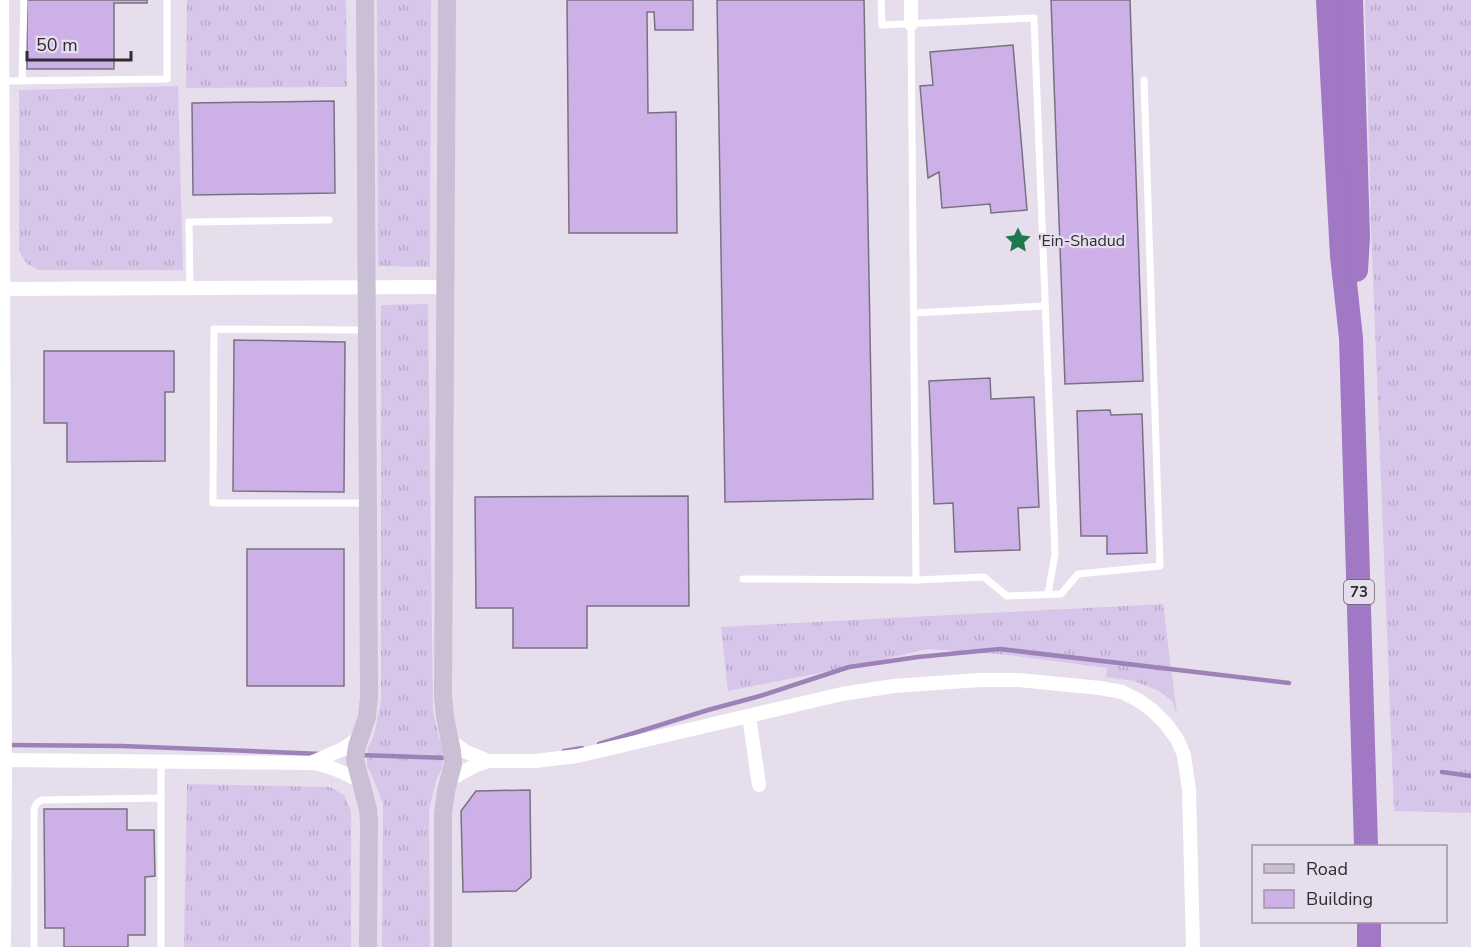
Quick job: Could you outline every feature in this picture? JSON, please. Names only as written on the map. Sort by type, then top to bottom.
[{"type":"highway","name":"73","points":[[1328,0],[1342,256],[1351,338],[1366,845]]},
{"type":"highway","name":"73","points":[[1351,0],[1358,237],[1351,338]]},
{"type":"highway","points":[[1369,923],[1370,947]]},
{"type":"street","points":[[2,0],[2,886],[4,947]]},
{"type":"street","points":[[365,0],[369,697],[367,717],[357,746],[355,760],[368,809],[369,823],[368,947]]},
{"type":"street","points":[[443,947],[443,814],[453,764],[443,696],[447,0]]},
{"type":"street","points":[[911,0],[911,24]]},
{"type":"street","points":[[3,289],[446,287]]},
{"type":"street","points":[[450,779],[489,761],[535,761],[577,756],[842,694],[894,686],[980,680],[1019,680],[1053,682],[1122,692],[1152,710],[1166,724],[1177,739],[1184,755],[1189,790],[1193,947]]},
{"type":"street","points":[[749,716],[759,785]]},
{"type":"street","points":[[311,762],[343,749],[360,737]]},
{"type":"street","points":[[450,740],[466,752],[489,761]]},
{"type":"street","points":[[3,764],[161,761],[311,762],[332,767],[361,782]]},
{"type":"lane","points":[[22,81],[24,0]]},
{"type":"lane","points":[[3,81],[167,79],[167,0]]},
{"type":"lane","points":[[881,0],[882,26],[1034,18],[1055,554],[1048,594]]},
{"type":"lane","points":[[911,24],[916,580]]},
{"type":"lane","points":[[743,579],[916,580],[984,577],[1007,596],[1061,594],[1078,574],[1160,566],[1144,80]]},
{"type":"lane","points":[[190,289],[189,222],[329,220]]},
{"type":"lane","points":[[914,313],[1046,306]]},
{"type":"lane","points":[[367,330],[214,329],[213,503],[368,503]]},
{"type":"lane","points":[[161,761],[161,947]]},
{"type":"lane","points":[[34,947],[34,809],[37,803],[42,800],[161,798]]},
{"type":"green space","points":[[187,0],[346,0],[347,87],[186,88]]},
{"type":"green space","points":[[377,0],[431,0],[430,267],[378,266]]},
{"type":"green space","points":[[1365,0],[1471,0],[1471,813],[1394,811],[1371,226]]},
{"type":"green space","points":[[178,86],[183,270],[39,270],[27,264],[19,251],[19,90]]},
{"type":"green space","points":[[428,304],[433,712],[444,749],[442,768],[436,780],[429,810],[430,947],[382,947],[383,803],[367,766],[368,748],[374,735],[381,701],[381,305]]},
{"type":"green space","points":[[1163,604],[1177,715],[1172,701],[1159,691],[1134,681],[1106,677],[1107,668],[1009,655],[928,649],[728,691],[721,627]]},
{"type":"green space","points":[[187,784],[330,787],[344,795],[351,811],[351,947],[184,947]]},
{"type":"building","points":[[27,0],[147,0],[147,3],[114,3],[114,69],[27,69]]},
{"type":"building","points":[[567,0],[693,0],[693,30],[655,30],[654,12],[647,12],[648,113],[676,112],[677,233],[569,233]]},
{"type":"building","points":[[717,0],[864,0],[873,499],[725,502]]},
{"type":"building","points":[[1051,0],[1130,0],[1143,381],[1065,384]]},
{"type":"building","points":[[1013,45],[1027,210],[991,213],[990,204],[942,208],[939,172],[928,178],[920,86],[933,85],[930,52]]},
{"type":"building","points":[[334,101],[335,193],[193,195],[192,103]]},
{"type":"building","points":[[234,340],[345,342],[344,492],[233,491]]},
{"type":"building","points":[[44,351],[174,351],[174,392],[165,392],[165,461],[67,462],[67,423],[44,423]]},
{"type":"building","points":[[990,378],[991,399],[1034,397],[1039,507],[1018,508],[1020,550],[955,552],[953,503],[934,504],[929,381]]},
{"type":"building","points":[[1110,410],[1111,415],[1142,414],[1147,553],[1107,554],[1107,536],[1081,536],[1077,411]]},
{"type":"building","points":[[688,496],[689,606],[587,606],[587,648],[513,648],[513,608],[476,608],[475,497]]},
{"type":"building","points":[[247,549],[344,549],[344,686],[247,686]]},
{"type":"building","points":[[530,790],[531,878],[516,891],[463,892],[461,811],[476,791]]},
{"type":"building","points":[[44,809],[127,809],[127,830],[154,830],[155,876],[145,877],[145,935],[128,935],[128,947],[64,947],[64,928],[45,928]]},
{"type":"waterway","points":[[599,744],[849,667],[1000,649],[1289,683]]},
{"type":"waterway","points":[[6,745],[122,746],[322,754]]},
{"type":"waterway","points":[[564,751],[582,748]]},
{"type":"waterway","points":[[360,755],[448,758]]},
{"type":"waterway","points":[[1442,772],[1471,776]]},
{"type":"place","name":"'Ein-Shadud","points":[[1018,240]]}]
